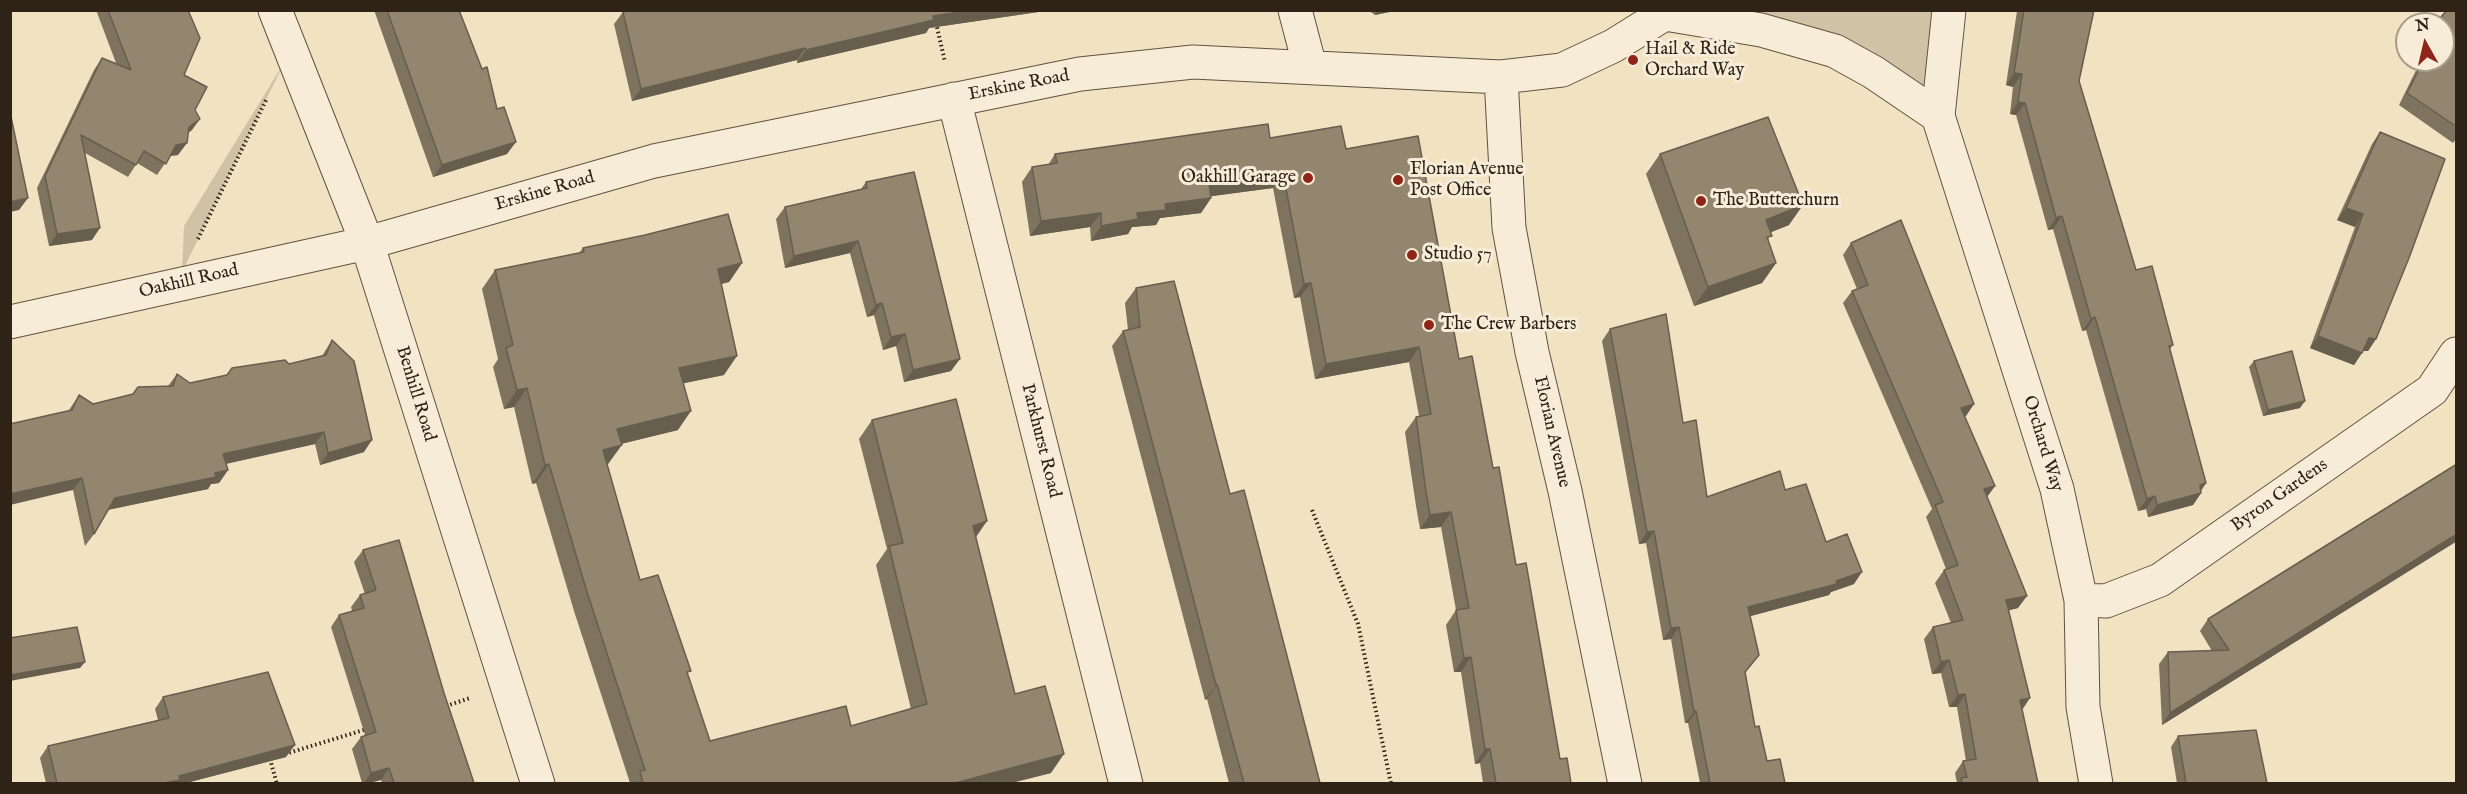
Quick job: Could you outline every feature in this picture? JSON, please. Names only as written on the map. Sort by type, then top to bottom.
[{"type":"street","name":"Benhill Road","points":[[274,10],[367,243],[538,783]]},
{"type":"street","points":[[1294,10],[1310,67]]},
{"type":"street","name":"Orchard Way","points":[[1949,10],[1938,116],[2057,489],[2081,600],[2083,707],[2096,783]]},
{"type":"street","points":[[1668,13],[1761,30],[1835,51],[1873,72],[1938,116]]},
{"type":"street","name":"Erskine Road","points":[[367,243],[654,161],[1080,74],[1193,62],[1501,77],[1562,69],[1613,46],[1668,13]]},
{"type":"street","name":"Florian Avenue","points":[[1501,77],[1509,228],[1532,352],[1565,491],[1625,783]]},
{"type":"street","name":"Parkhurst Road","points":[[954,99],[1126,783]]},
{"type":"street","name":"Oakhill Road","points":[[10,322],[367,243]]},
{"type":"street","name":"Byron Gardens","points":[[2081,600],[2106,601],[2160,580],[2432,390],[2457,354]]},
{"type":"path","points":[[935,22],[954,99]]},
{"type":"path","points":[[176,286],[290,50]]},
{"type":"path","points":[[1312,510],[1358,624],[1391,783]]},
{"type":"path","points":[[440,708],[507,687]]},
{"type":"path","points":[[270,758],[372,728]]},
{"type":"path","points":[[266,748],[277,783]]},
{"type":"shaded area","points":[[1696,11],[1940,11],[1931,101]]},
{"type":"shaded area","points":[[285,61],[182,272],[184,226]]},
{"type":"building","points":[[108,10],[188,10],[200,38],[184,75],[207,87],[195,110],[200,119],[189,127],[187,143],[176,145],[166,164],[144,151],[136,165],[81,135],[100,228],[57,234],[45,176],[102,58],[131,70]]},
{"type":"building","points":[[387,10],[459,10],[482,69],[487,67],[497,109],[504,107],[516,142],[442,165]]},
{"type":"building","points":[[628,10],[974,10],[933,16],[934,20],[806,50],[805,48],[641,89],[623,12]]},
{"type":"building","points":[[2024,10],[2094,10],[2079,81],[2136,270],[2152,266],[2173,345],[2169,346],[2206,483],[2200,485],[2201,493],[2157,505],[2155,496],[2147,499],[2095,317],[2091,319],[2062,216],[2056,218],[2025,103],[2018,102],[2022,74],[2014,73]]},
{"type":"building","points":[[2457,10],[2457,127],[2407,93],[2418,72],[2455,72],[2455,12],[2445,12]]},
{"type":"building","points":[[10,112],[28,198],[10,202]]},
{"type":"building","points":[[1768,117],[1803,205],[1766,220],[1772,236],[1767,237],[1776,263],[1708,287],[1660,154]]},
{"type":"building","points":[[1268,124],[1270,138],[1341,126],[1346,149],[1418,136],[1459,359],[1472,356],[1493,468],[1499,467],[1516,565],[1526,563],[1560,759],[1567,758],[1571,783],[1496,783],[1490,749],[1485,749],[1471,657],[1464,658],[1456,610],[1469,608],[1451,512],[1430,515],[1416,417],[1431,414],[1419,347],[1326,364],[1311,283],[1304,284],[1283,173],[1209,183],[1211,198],[1165,204],[1166,210],[1137,213],[1138,219],[1101,226],[1101,213],[1041,221],[1032,167],[1057,163],[1055,154]]},
{"type":"building","points":[[2380,132],[2445,159],[2409,258],[2376,339],[2369,338],[2362,353],[2318,336],[2363,214],[2346,208]]},
{"type":"building","points":[[914,172],[960,359],[913,370],[905,334],[891,337],[882,303],[876,305],[858,241],[794,256],[785,207],[867,188],[866,182]]},
{"type":"building","points":[[728,214],[742,263],[718,269],[737,356],[679,368],[691,411],[617,429],[622,445],[603,450],[640,580],[658,575],[691,671],[687,672],[710,741],[846,706],[851,726],[927,704],[889,546],[903,543],[872,420],[956,399],[987,521],[973,526],[1015,694],[1045,686],[1064,754],[955,783],[643,783],[640,771],[645,770],[587,592],[549,464],[545,465],[527,388],[517,390],[506,348],[513,345],[495,270],[584,252],[583,248]]},
{"type":"building","points":[[1901,220],[1974,404],[1961,408],[1995,486],[1984,489],[2027,596],[2006,600],[2030,698],[2020,700],[2038,783],[1962,783],[1961,778],[1967,777],[1963,761],[1976,759],[1965,694],[1958,695],[1949,660],[1941,662],[1933,627],[1963,620],[1944,570],[1958,565],[1935,505],[1943,502],[1852,291],[1868,285],[1851,243]]},
{"type":"building","points":[[1174,281],[1230,494],[1244,490],[1320,783],[1244,783],[1123,331],[1140,327],[1136,288]]},
{"type":"building","points":[[1666,314],[1683,423],[1696,420],[1707,497],[1780,471],[1785,490],[1806,484],[1826,542],[1847,534],[1862,572],[1836,581],[1837,584],[1748,607],[1759,655],[1745,672],[1755,727],[1759,726],[1767,761],[1780,759],[1785,783],[1710,783],[1696,711],[1694,712],[1679,627],[1671,628],[1654,531],[1647,532],[1610,329]]},
{"type":"building","points":[[332,340],[354,361],[372,440],[328,453],[324,432],[223,454],[228,470],[215,473],[216,477],[115,498],[94,534],[82,478],[10,494],[10,424],[72,410],[79,395],[93,404],[133,394],[138,387],[173,386],[177,374],[190,383],[227,375],[232,368],[285,360],[289,364],[326,355]]},
{"type":"building","points":[[2292,351],[2305,401],[2268,410],[2254,361]]},
{"type":"building","points":[[2457,464],[2457,534],[2170,713],[2168,652],[2229,650],[2208,619]]},
{"type":"building","points":[[399,540],[444,693],[474,783],[394,783],[389,768],[371,773],[361,737],[376,732],[339,615],[364,608],[360,595],[376,590],[363,550]]},
{"type":"building","points":[[77,627],[85,662],[10,675],[10,638]]},
{"type":"building","points":[[268,672],[295,745],[179,776],[180,780],[164,783],[57,783],[48,746],[169,718],[163,697]]},
{"type":"building","points":[[2256,730],[2267,783],[2186,783],[2178,736]]},
{"type":"place","name":"Hail & Ride Orchard Way","points":[[1633,60]]},
{"type":"place","name":"Oakhill Garage","points":[[1308,178]]},
{"type":"place","name":"Florian Avenue Post Office","points":[[1398,180]]},
{"type":"place","name":"The Butterchurn","points":[[1701,201]]},
{"type":"place","name":"Studio 57","points":[[1412,255]]},
{"type":"place","name":"The Crew Barbers","points":[[1429,325]]}]
